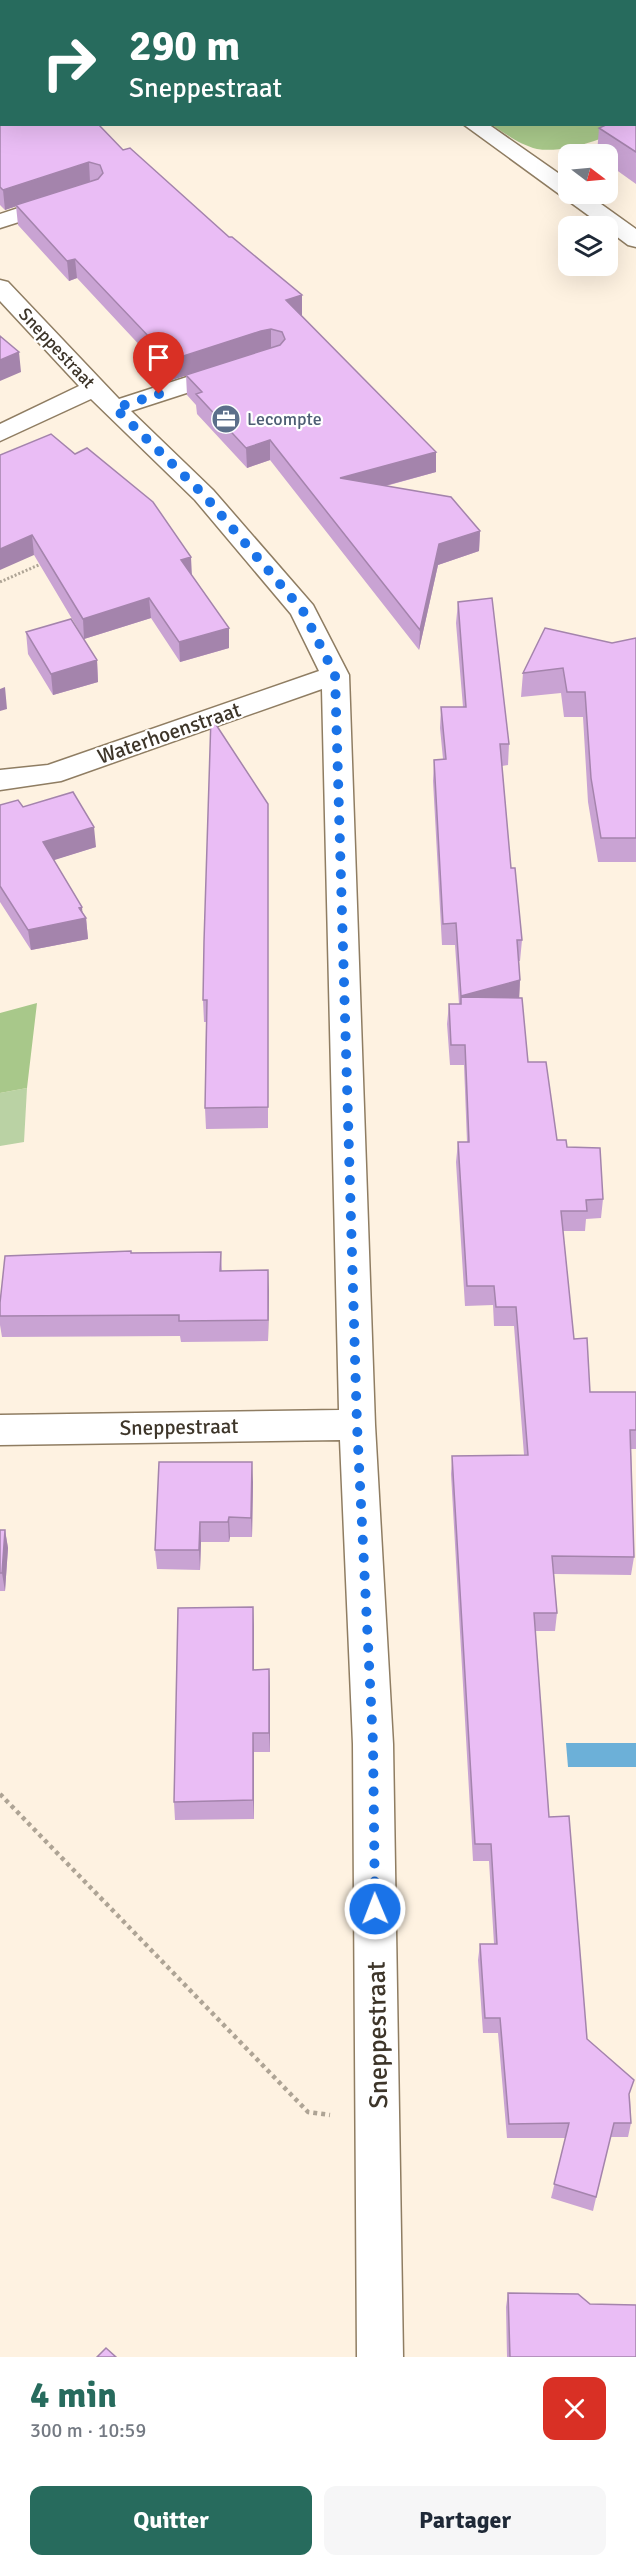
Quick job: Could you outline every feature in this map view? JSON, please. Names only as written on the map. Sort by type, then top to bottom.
[{"type":"street","points":[[476,126],[558,183]]},
{"type":"street","points":[[0,220],[79,195]]},
{"type":"street","points":[[587,204],[636,240]]},
{"type":"street","name":"Sneppestraat","points":[[0,287],[105,398],[204,495],[303,611],[335,675],[357,1425],[373,1743],[380,2357]]},
{"type":"street","points":[[0,434],[105,398],[249,365]]},
{"type":"street","name":"Waterhoenstraat","points":[[0,780],[51,774],[335,675]]},
{"type":"street","name":"Sneppestraat","points":[[0,1430],[357,1425]]},
{"type":"path","points":[[0,582],[50,560]]},
{"type":"path","points":[[0,1794],[308,2112],[378,2121]]},
{"type":"green space","points":[[494,126],[636,126],[584,144],[558,144],[558,149],[531,147]]},
{"type":"green space","points":[[37,1003],[27,1088],[0,1093],[0,1013]]},
{"type":"green space","points":[[27,1088],[24,1142],[0,1146],[0,1093]]},
{"type":"water","points":[[566,1743],[636,1743],[636,1767],[568,1767]]},
{"type":"building","points":[[0,126],[100,126],[123,150],[130,148],[229,237],[232,237],[302,295],[286,300],[436,452],[340,478],[451,497],[480,531],[439,544],[420,630],[270,440],[246,448],[196,394],[202,392],[186,375],[280,345],[285,339],[282,332],[271,329],[261,331],[171,360],[75,259],[67,261],[16,205],[98,179],[103,173],[100,165],[89,162],[3,190],[0,187]]},
{"type":"building","points":[[636,126],[636,152],[599,128]]},
{"type":"building","points":[[0,336],[19,352],[0,360]]},
{"type":"building","points":[[51,434],[75,454],[87,448],[153,502],[191,557],[181,560],[229,628],[179,642],[149,598],[83,619],[32,535],[0,549],[0,455]]},
{"type":"building","points":[[492,598],[509,744],[500,744],[511,868],[515,868],[522,940],[517,940],[520,980],[461,996],[456,923],[443,924],[434,760],[446,759],[441,707],[466,707],[458,602]]},
{"type":"building","points":[[71,619],[97,660],[51,674],[26,632]]},
{"type":"building","points":[[545,628],[612,643],[636,638],[636,838],[601,838],[591,778],[585,692],[567,692],[563,668],[523,673]]},
{"type":"building","points":[[211,717],[268,804],[268,1107],[205,1108],[207,1000],[203,1000]]},
{"type":"building","points":[[73,792],[94,827],[43,842],[82,907],[79,908],[86,918],[28,930],[0,886],[0,805],[18,800],[23,807]]},
{"type":"building","points":[[461,997],[522,998],[528,1062],[546,1062],[557,1140],[566,1140],[567,1147],[600,1148],[603,1199],[586,1200],[587,1211],[561,1211],[574,1339],[587,1338],[590,1392],[636,1392],[636,1430],[630,1430],[634,1557],[552,1556],[557,1613],[534,1613],[549,1817],[569,1816],[587,2039],[634,2080],[629,2094],[631,2123],[614,2123],[596,2197],[554,2184],[569,2123],[509,2124],[500,2018],[485,2018],[480,1944],[497,1944],[491,1844],[475,1844],[452,1456],[528,1455],[516,1307],[496,1307],[494,1286],[467,1286],[458,1142],[469,1142],[465,1045],[451,1045],[449,1004],[461,1004]]},
{"type":"building","points":[[131,1251],[131,1253],[221,1252],[220,1271],[268,1270],[268,1320],[179,1321],[179,1315],[0,1316],[5,1256]]},
{"type":"building","points":[[159,1462],[252,1462],[251,1518],[229,1517],[228,1522],[200,1522],[199,1550],[155,1550]]},
{"type":"building","points":[[0,1530],[5,1530],[2,1573],[0,1573]]},
{"type":"building","points":[[253,1607],[253,1670],[269,1669],[269,1733],[253,1733],[253,1800],[174,1802],[178,1608]]},
{"type":"building","points":[[508,2293],[578,2294],[590,2304],[636,2305],[636,2357],[510,2357]]},
{"type":"building","points":[[106,2348],[116,2357],[97,2357]]},
{"type":"place","name":"Lecompte","points":[[226,419]]},
{"type":"route","points":[[159,394],[115,408],[204,495],[303,611],[335,675],[357,1425],[373,1743],[375,1909]]}]
